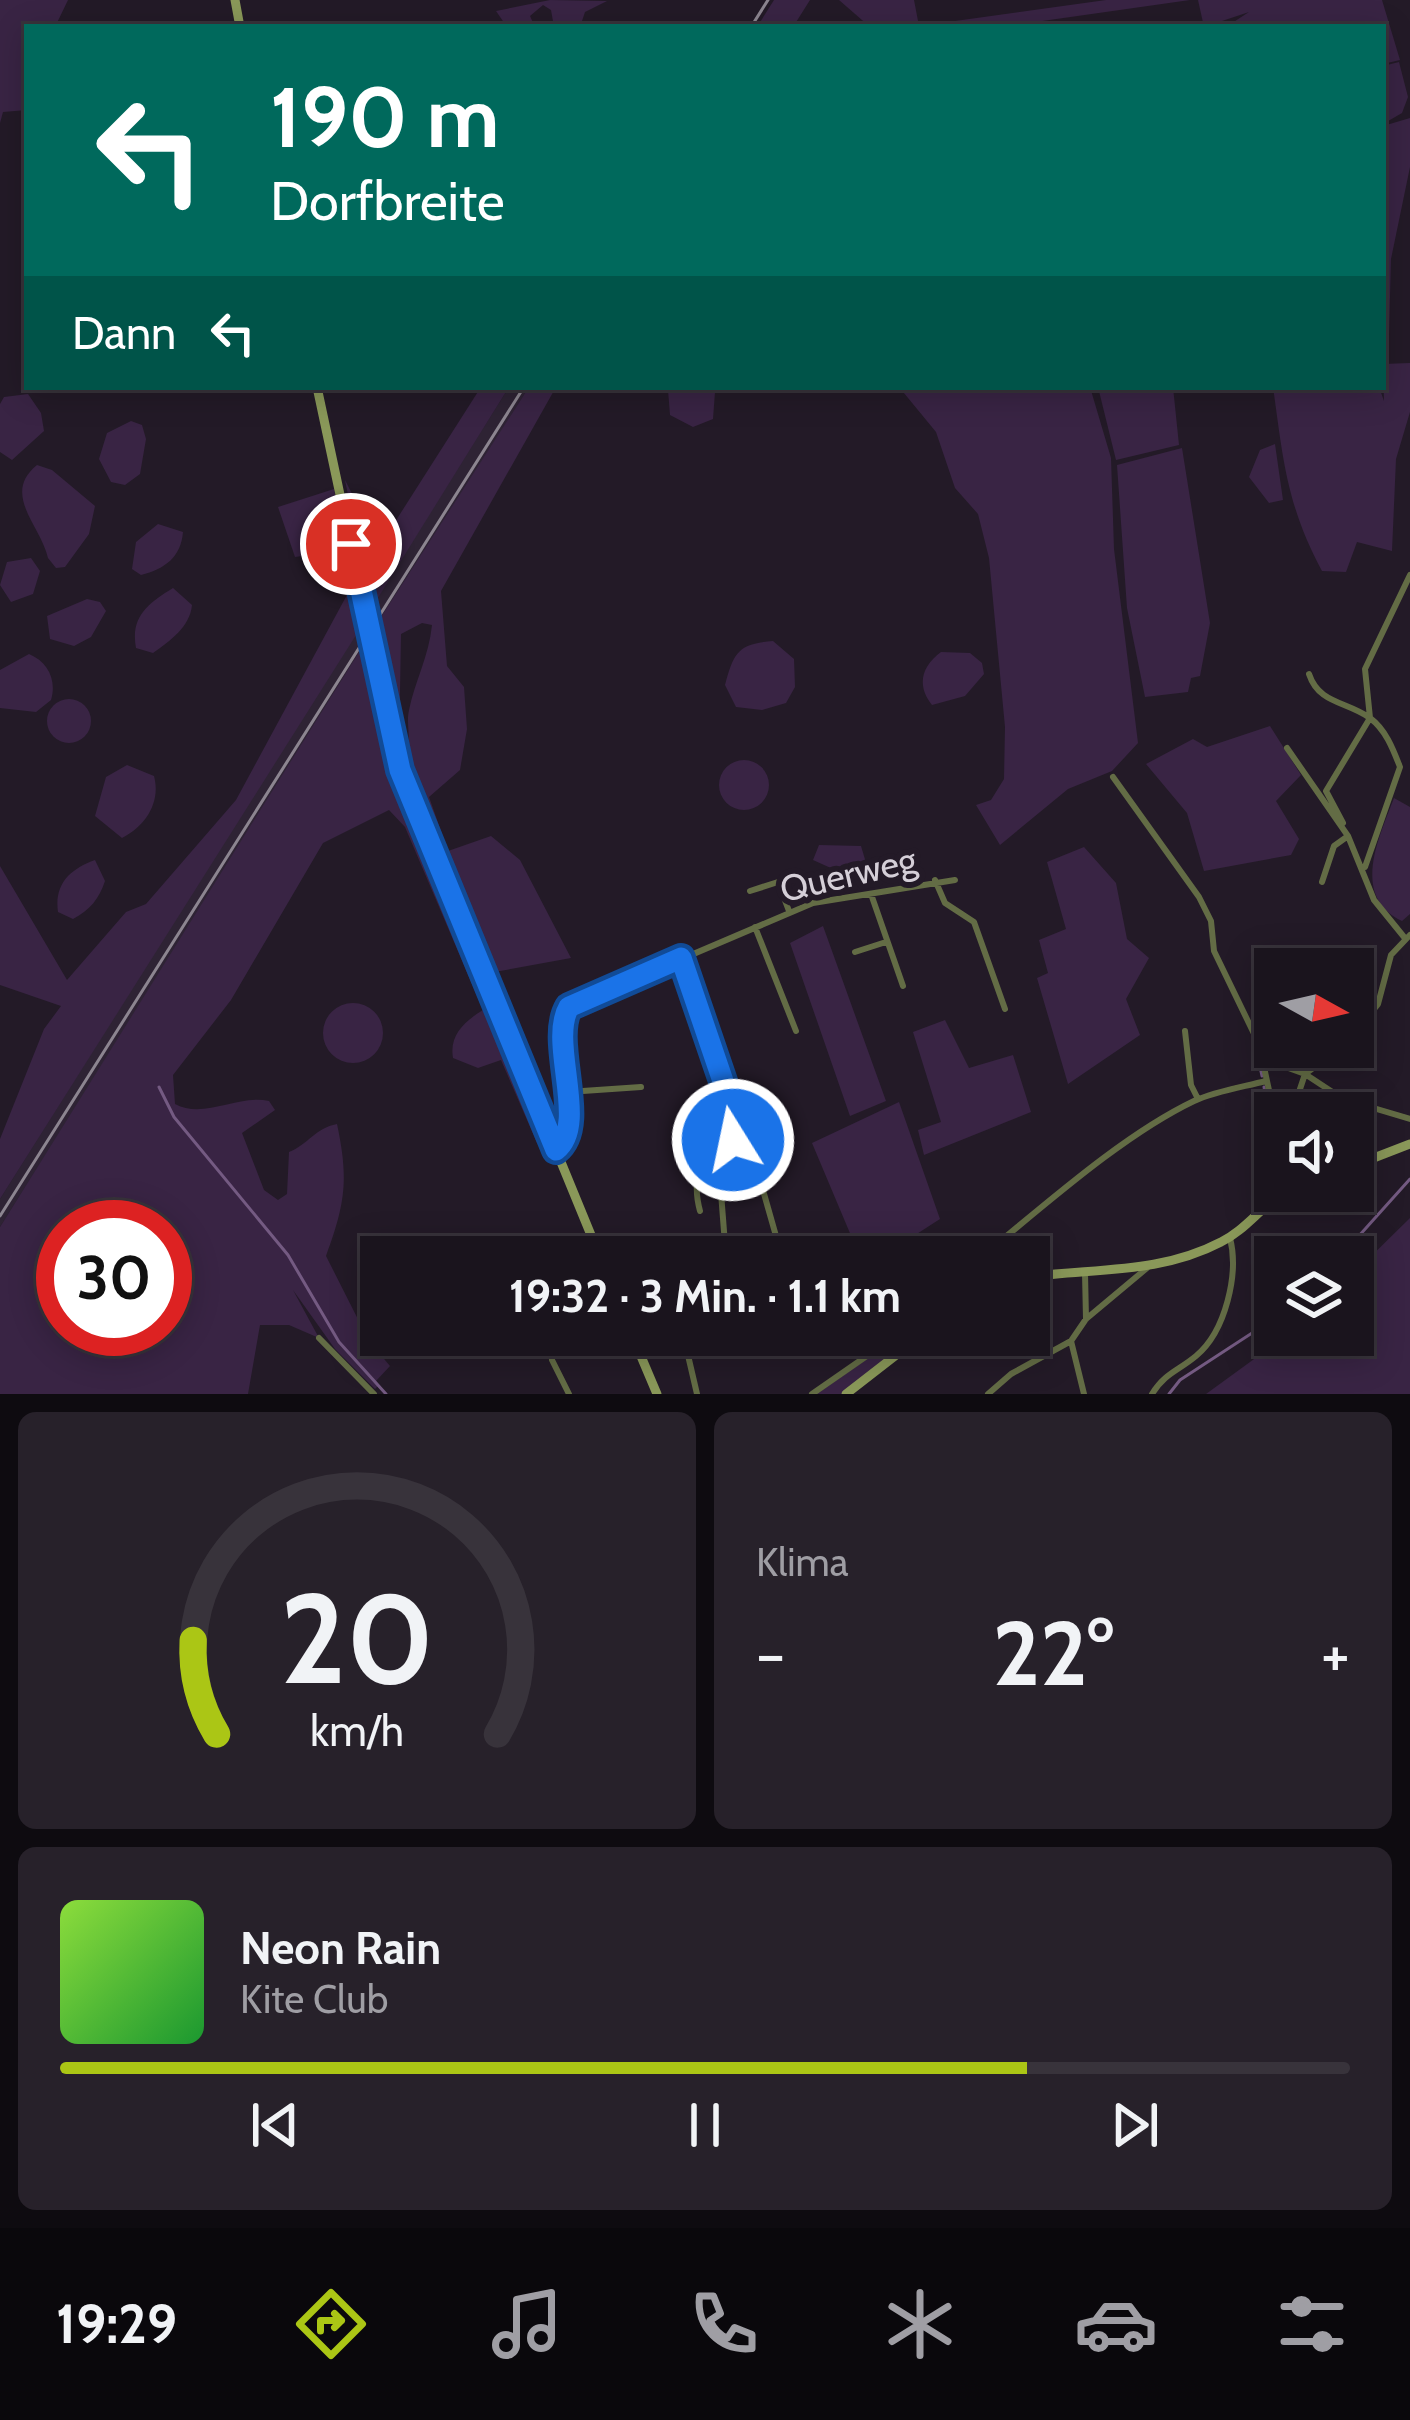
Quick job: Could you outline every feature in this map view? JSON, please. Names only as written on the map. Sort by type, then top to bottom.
[{"type":"main road","points":[[318,390],[400,770],[591,1236]]},
{"type":"main road","points":[[1374,1158],[1410,1144]]},
{"type":"main road","points":[[1050,1274],[1147,1268],[1230,1237],[1259,1212]]},
{"type":"main road","points":[[641,1356],[657,1394]]},
{"type":"main road","points":[[846,1394],[895,1356]]},
{"type":"street","points":[[1374,1009],[1391,955],[1407,936],[1374,900],[1365,867],[1326,791],[1370,718],[1365,669],[1410,575]]},
{"type":"street","points":[[1309,674],[1319,695],[1370,718],[1390,741],[1400,767],[1365,867]]},
{"type":"street","points":[[1287,748],[1347,834]]},
{"type":"street","points":[[1113,777],[1199,897],[1211,921],[1214,951],[1254,1037]]},
{"type":"street","points":[[1322,882],[1334,846],[1347,834]]},
{"type":"street","points":[[934,880],[945,903],[974,922],[1005,1009]]},
{"type":"street","name":"Querweg","points":[[568,1093],[560,1030],[569,1007],[789,911],[934,880],[955,880]]},
{"type":"street","points":[[751,891],[778,882],[789,911]]},
{"type":"street","points":[[871,894],[903,986]]},
{"type":"street","points":[[755,926],[796,1031]]},
{"type":"street","points":[[855,952],[886,942]]},
{"type":"street","points":[[681,958],[725,1087],[734,1136],[719,1178],[724,1236]]},
{"type":"street","points":[[1185,1031],[1191,1085],[1198,1099]]},
{"type":"street","points":[[1265,1068],[1269,1092]]},
{"type":"street","points":[[1289,1068],[1342,1099],[1410,1119]]},
{"type":"street","points":[[1299,1092],[1305,1074],[1313,1068]]},
{"type":"street","points":[[1007,1236],[1052,1198],[1198,1099],[1266,1081]]},
{"type":"street","points":[[556,1150],[566,1139],[568,1093],[641,1087]]},
{"type":"street","points":[[734,1136],[749,1141],[775,1236]]},
{"type":"street","points":[[700,1211],[700,1166],[717,1150],[727,1149]]},
{"type":"street","points":[[1152,1394],[1168,1370],[1196,1356],[1222,1315],[1236,1259],[1230,1237]]},
{"type":"street","points":[[988,1394],[1011,1374],[1071,1341],[1086,1318],[1147,1268]]},
{"type":"street","points":[[1085,1270],[1086,1318]]},
{"type":"street","points":[[319,1338],[374,1394]]},
{"type":"street","points":[[1071,1341],[1084,1394]]},
{"type":"street","points":[[688,1356],[697,1394]]},
{"type":"street","points":[[812,1394],[867,1356]]},
{"type":"street","points":[[552,1360],[569,1394]]},
{"type":"shaded area","points":[[0,0],[68,0],[56,24],[24,24],[24,110],[3,112],[0,123]]},
{"type":"shaded area","points":[[550,0],[607,1],[585,12],[581,24],[553,24],[551,10],[543,5],[530,16],[534,24],[505,24],[496,11]]},
{"type":"shaded area","points":[[774,0],[810,0],[795,24],[759,24]]},
{"type":"shaded area","points":[[839,0],[914,0],[919,24],[867,24]]},
{"type":"shaded area","points":[[1106,0],[1190,0],[1021,24],[933,24]]},
{"type":"shaded area","points":[[1198,0],[1382,0],[1400,60],[1386,63],[1386,24],[1231,24],[1249,12],[1203,24]]},
{"type":"shaded area","points":[[1399,62],[1408,97],[1402,113],[1386,122],[1386,65]]},
{"type":"shaded area","points":[[1410,118],[1410,167],[1391,259],[1386,337],[1386,125]]},
{"type":"shaded area","points":[[1410,363],[1410,412],[1396,459],[1392,551],[1357,542],[1346,572],[1322,571],[1293,502],[1273,390],[1380,390],[1384,401],[1386,364]]},
{"type":"shaded area","points":[[479,390],[507,390],[371,609],[345,480],[379,547]]},
{"type":"shaded area","points":[[507,390],[527,390],[0,1227],[0,1199]]},
{"type":"shaded area","points":[[527,390],[554,390],[441,591],[447,666],[464,687],[467,729],[460,770],[429,797],[448,851],[491,836],[520,860],[571,958],[489,973],[400,756],[407,746],[409,710],[432,625],[422,623],[401,634],[399,749],[374,628]]},
{"type":"shaded area","points":[[668,390],[715,392],[713,419],[693,427],[670,415]]},
{"type":"shaded area","points":[[901,390],[1091,390],[1111,458],[1114,549],[1138,743],[1112,771],[1068,789],[1000,845],[976,805],[991,800],[1004,779],[1005,727],[989,558],[978,514],[955,488],[936,432]]},
{"type":"shaded area","points":[[1099,390],[1173,390],[1179,445],[1116,460]]},
{"type":"shaded area","points":[[28,394],[41,413],[44,431],[12,460],[0,452],[0,404],[4,397]]},
{"type":"shaded area","points":[[131,421],[142,425],[146,439],[140,474],[125,485],[111,482],[99,459],[107,433]]},
{"type":"shaded area","points":[[1275,444],[1283,500],[1269,503],[1249,477],[1260,450]]},
{"type":"shaded area","points":[[1182,448],[1210,623],[1200,676],[1191,678],[1188,692],[1145,697],[1127,608],[1117,465]]},
{"type":"shaded area","points":[[37,465],[52,470],[95,506],[89,534],[65,567],[56,568],[48,558],[26,510],[23,487]]},
{"type":"shaded area","points":[[334,489],[363,624],[0,1199],[0,1139],[44,1029],[61,1006],[0,985],[0,866],[67,980],[126,912],[146,904],[236,800],[348,593],[344,550],[295,557],[278,507]]},
{"type":"shaded area","points":[[158,524],[183,532],[182,541],[170,561],[141,575],[132,569],[136,542]]},
{"type":"shaded area","points":[[31,558],[40,571],[33,594],[11,602],[0,585],[7,562]]},
{"type":"shaded area","points":[[173,588],[192,605],[183,627],[153,653],[136,648],[139,619],[149,605]]},
{"type":"shaded area","points":[[87,599],[100,602],[106,611],[91,637],[74,646],[50,639],[47,616]]},
{"type":"shaded area","points":[[366,641],[392,762],[545,1131],[537,1143],[501,1060],[478,1068],[453,1058],[453,1042],[460,1030],[483,1010],[405,827],[389,810],[323,843],[231,1000],[173,1075],[175,1104],[186,1108],[269,1101],[275,1110],[242,1133],[264,1190],[278,1200],[287,1194],[289,1152],[337,1124],[343,1192],[326,1256],[360,1323],[360,1356],[382,1356],[390,1366],[376,1381],[379,1385],[375,1389],[335,1349],[293,1290],[319,1338],[289,1325],[260,1325],[248,1394],[0,1394],[0,1227]]},
{"type":"shaded area","points":[[773,641],[794,659],[795,687],[786,703],[762,710],[736,707],[725,685],[735,657],[752,644]]},
{"type":"shaded area","points":[[941,652],[970,653],[982,663],[984,674],[965,696],[932,705],[923,676]]},
{"type":"shaded area","points":[[29,654],[49,672],[51,700],[36,712],[0,708],[0,670]]},
{"type":"shaded area","points":[[69,699],[85,705],[91,721],[85,737],[69,743],[53,737],[47,721],[53,705]]},
{"type":"shaded area","points":[[1270,726],[1301,775],[1276,801],[1299,839],[1291,855],[1204,871],[1187,813],[1146,764],[1193,739],[1207,747]]},
{"type":"shaded area","points":[[744,760],[761,768],[769,785],[761,802],[744,810],[727,802],[719,785],[727,768]]},
{"type":"shaded area","points":[[127,765],[154,776],[156,786],[145,820],[122,838],[95,816],[106,777]]},
{"type":"shaded area","points":[[1394,798],[1410,807],[1410,914],[1402,921],[1386,910],[1373,882],[1376,848]]},
{"type":"shaded area","points":[[819,845],[861,846],[870,876],[833,883],[833,869],[813,860]]},
{"type":"shaded area","points":[[1084,847],[1116,883],[1127,939],[1149,958],[1126,999],[1140,1035],[1068,1084],[1037,978],[1048,973],[1039,940],[1066,929],[1047,862]]},
{"type":"shaded area","points":[[95,860],[105,881],[97,899],[73,919],[58,912],[66,879]]},
{"type":"shaded area","points":[[823,926],[886,1101],[850,1116],[790,943]]},
{"type":"shaded area","points":[[353,1003],[374,1012],[383,1033],[374,1054],[353,1063],[332,1054],[323,1033],[332,1012]]},
{"type":"shaded area","points":[[945,1020],[969,1068],[1013,1055],[1031,1112],[924,1155],[918,1130],[941,1122],[913,1032]]},
{"type":"shaded area","points":[[899,1102],[940,1219],[914,1236],[851,1236],[812,1143]]},
{"type":"shaded area","points":[[1410,1218],[1410,1394],[1206,1394],[1258,1356],[1374,1356],[1374,1253]]},
{"type":"shaded area","points":[[871,1356],[890,1356],[841,1394],[817,1394]]},
{"type":"waterway","points":[[1260,1068],[1262,1076]]},
{"type":"waterway","points":[[159,1087],[174,1117],[288,1255],[339,1342],[386,1394]]},
{"type":"waterway","points":[[1264,1087],[1265,1092]]},
{"type":"waterway","points":[[1359,1236],[1410,1179]]},
{"type":"waterway","points":[[1169,1394],[1180,1380],[1254,1332]]},
{"type":"railway","points":[[753,24],[768,0]]},
{"type":"railway","points":[[0,1216],[522,390]]},
{"type":"route","points":[[351,544],[400,770],[556,1150],[564,1143],[567,1123],[567,1068],[560,1030],[569,1007],[681,958],[725,1087],[733,1140]]}]
